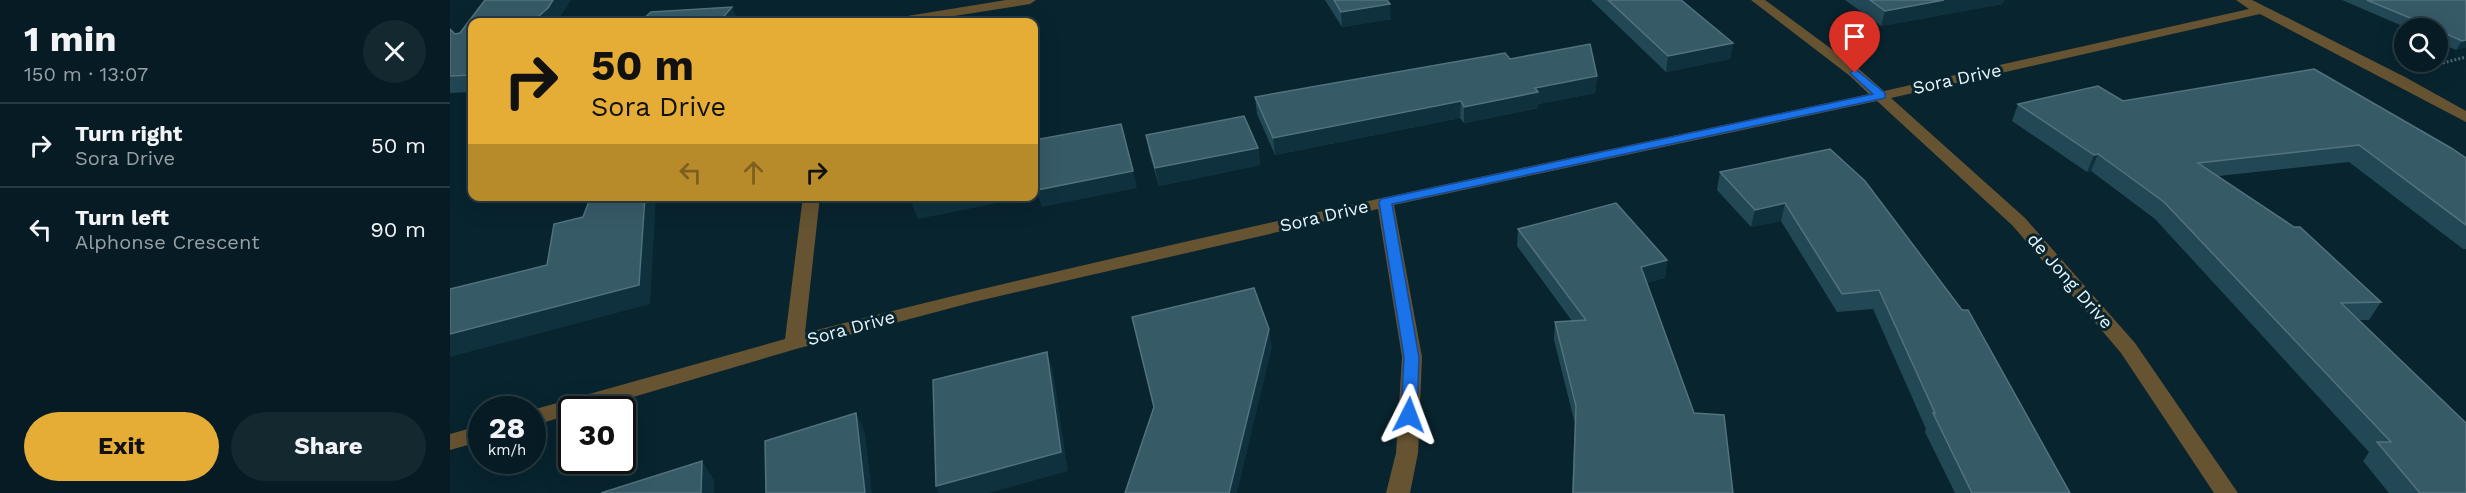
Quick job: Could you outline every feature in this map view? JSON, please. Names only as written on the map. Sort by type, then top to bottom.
[{"type":"street","points":[[920,18],[1030,0]]},
{"type":"street","name":"de Jong Drive","points":[[1757,0],[1855,73],[2019,222],[2128,348],[2226,493]]},
{"type":"street","points":[[2242,0],[2400,80],[2466,117]]},
{"type":"street","name":"Sora Drive","points":[[546,414],[795,343],[974,296],[1386,202],[1881,96],[2262,10]]},
{"type":"street","points":[[795,343],[811,201]]},
{"type":"street","points":[[1386,202],[1412,357],[1407,453],[1398,493]]},
{"type":"street","points":[[450,441],[468,436]]},
{"type":"path","points":[[2448,63],[2466,57]]},
{"type":"building","points":[[485,0],[553,0],[537,18],[471,18]]},
{"type":"building","points":[[1334,0],[1387,0],[1390,4],[1341,12]]},
{"type":"building","points":[[1608,0],[1681,0],[1733,43],[1668,56]]},
{"type":"building","points":[[1870,0],[1944,0],[1885,11]]},
{"type":"building","points":[[2367,0],[2466,0],[2466,40],[2462,41],[2448,35],[2448,18],[2410,18]]},
{"type":"building","points":[[732,7],[722,18],[644,18],[651,12]]},
{"type":"building","points":[[468,22],[468,75],[450,76],[450,29],[455,34],[460,33]]},
{"type":"building","points":[[1590,44],[1597,76],[1535,88],[1538,92],[1464,107],[1461,101],[1273,138],[1255,97],[1505,53],[1510,59]]},
{"type":"building","points":[[2314,69],[2466,158],[2466,225],[2359,145],[2198,163],[2294,227],[2300,227],[2381,302],[2341,303],[2466,423],[2466,493],[2420,493],[2377,442],[2391,442],[2164,202],[2098,154],[2094,155],[2018,104],[2098,86],[2123,101]]},
{"type":"building","points":[[1244,116],[1258,148],[1155,168],[1146,135]]},
{"type":"building","points":[[1121,124],[1133,171],[1038,190],[1038,139]]},
{"type":"building","points":[[1830,149],[1865,181],[1962,310],[1968,310],[2070,493],[1972,493],[1933,413],[1935,413],[1879,290],[1842,294],[1785,203],[1755,210],[1720,172]]},
{"type":"building","points":[[589,201],[645,201],[639,285],[450,334],[450,289],[547,265],[554,224],[583,217]]},
{"type":"building","points":[[1616,203],[1667,260],[1641,267],[1694,413],[1724,415],[1733,493],[1573,493],[1576,406],[1555,322],[1586,320],[1518,229]]},
{"type":"building","points":[[1254,288],[1269,329],[1229,493],[1125,493],[1154,407],[1132,317]]},
{"type":"building","points":[[1047,352],[1061,452],[936,486],[933,380]]},
{"type":"building","points":[[856,413],[865,493],[766,493],[765,441]]},
{"type":"building","points":[[702,461],[701,493],[601,493]]},
{"type":"route","points":[[1409,415],[1412,357],[1386,202],[1881,96],[1855,73]]}]
